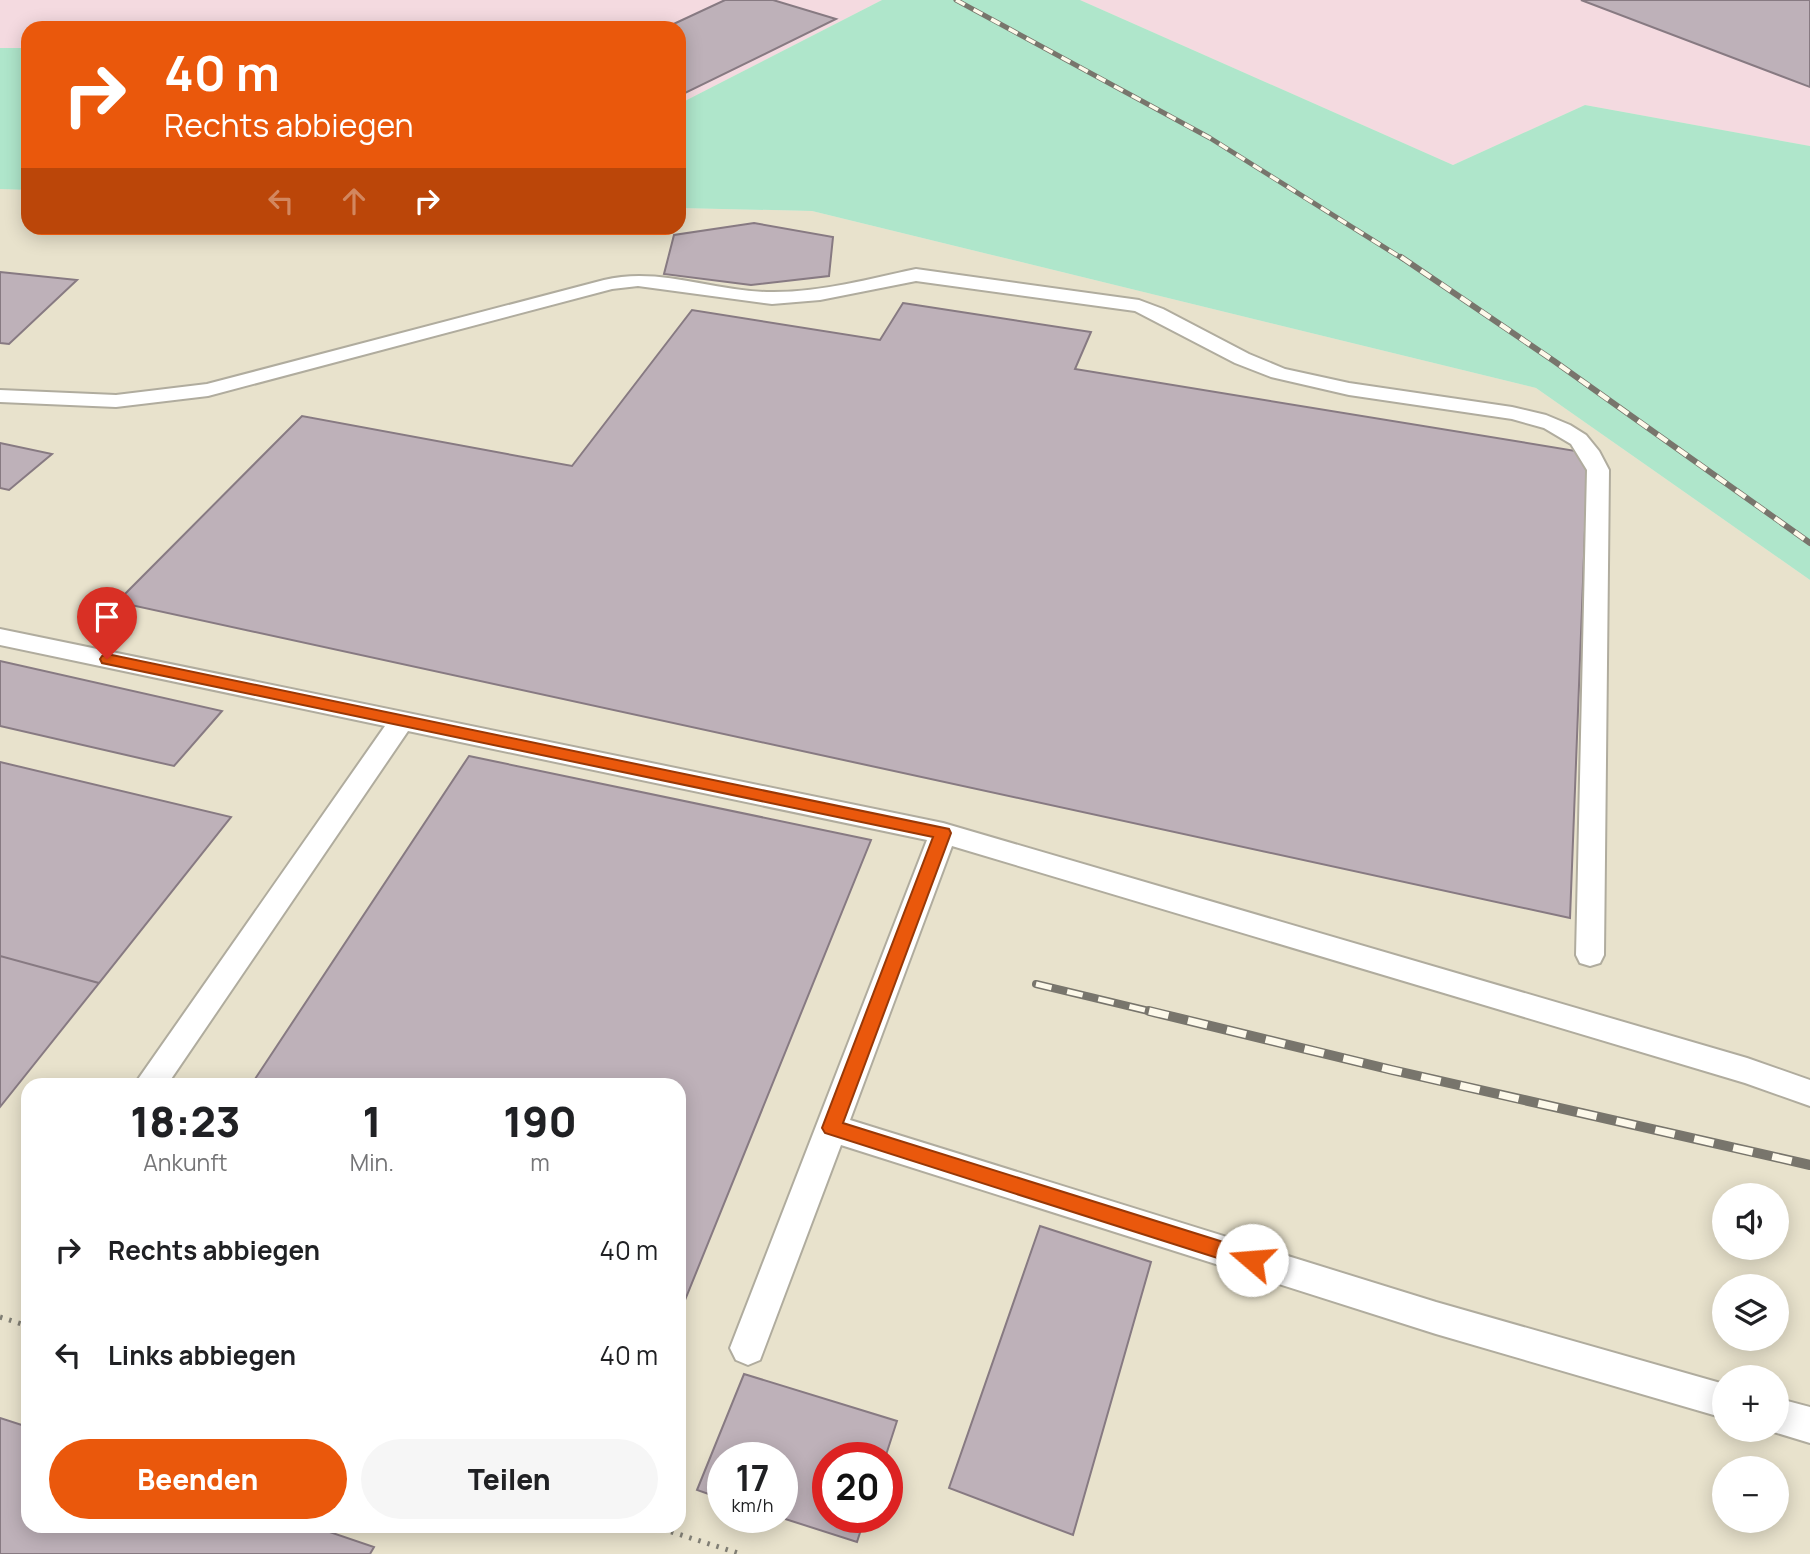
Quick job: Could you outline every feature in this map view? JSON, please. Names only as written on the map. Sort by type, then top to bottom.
[{"type":"lane","points":[[0,396],[116,401],[208,390],[611,284],[638,280],[772,298],[820,294],[916,275],[1139,306],[1277,373],[1510,413],[1552,424],[1575,436],[1590,452],[1598,470],[1590,955]]},
{"type":"lane","points":[[0,637],[943,833],[1810,1093]]},
{"type":"lane","points":[[155,1078],[402,720]]},
{"type":"lane","points":[[748,1348],[943,833]]},
{"type":"lane","points":[[831,1128],[1436,1318],[1712,1398]]},
{"type":"lane","points":[[1789,1419],[1810,1425]]},
{"type":"path","points":[[0,1317],[21,1324]]},
{"type":"path","points":[[675,1533],[741,1554]]},
{"type":"shaded area","points":[[0,0],[882,0],[686,100],[686,21],[21,21],[21,48],[0,48]]},
{"type":"shaded area","points":[[1080,0],[1810,0],[1810,146],[1585,105],[1453,165]]},
{"type":"shaded area","points":[[0,189],[21,190],[21,235],[686,235],[686,208],[812,211],[1536,388],[1810,580],[1810,1554],[0,1554]]},
{"type":"green space","points":[[882,0],[1080,0],[1453,165],[1585,105],[1810,146],[1810,580],[1536,388],[812,211],[686,208],[686,100]]},
{"type":"green space","points":[[0,48],[21,48],[21,190],[0,189]]},
{"type":"building","points":[[725,0],[773,0],[836,19],[686,93],[686,21],[680,21]]},
{"type":"building","points":[[1581,0],[1810,0],[1810,87]]},
{"type":"building","points":[[754,223],[833,237],[829,276],[751,285],[664,274],[674,235]]},
{"type":"building","points":[[0,272],[77,280],[9,344],[0,343]]},
{"type":"building","points":[[903,303],[1091,332],[1075,369],[1588,453],[1570,918],[117,602],[302,416],[572,466],[692,310],[880,340]]},
{"type":"building","points":[[0,443],[52,454],[9,490],[0,488]]},
{"type":"building","points":[[0,661],[222,711],[174,766],[0,726]]},
{"type":"building","points":[[469,756],[871,840],[686,1298],[686,1078],[256,1078]]},
{"type":"building","points":[[0,762],[231,817],[99,983],[0,956]]},
{"type":"building","points":[[0,956],[99,983],[21,1078],[0,1107]]},
{"type":"building","points":[[1040,1226],[1151,1262],[1073,1535],[949,1488]]},
{"type":"building","points":[[744,1374],[897,1421],[890,1442],[812,1442],[812,1528],[798,1523],[798,1442],[716,1442]]},
{"type":"building","points":[[0,1418],[21,1425],[21,1533],[333,1533],[374,1547],[370,1554],[0,1554]]},
{"type":"building","points":[[707,1465],[707,1493],[697,1490]]},
{"type":"building","points":[[829,1533],[860,1533],[857,1542]]},
{"type":"railway","points":[[956,0],[1210,138],[1403,259]]},
{"type":"railway","points":[[1401,257],[1554,361],[1810,543]]},
{"type":"railway","points":[[1036,984],[1157,1013]]},
{"type":"railway","points":[[1149,1011],[1392,1070],[1810,1165]]},
{"type":"route","points":[[107,659],[943,833],[831,1128],[1252,1260]]}]
